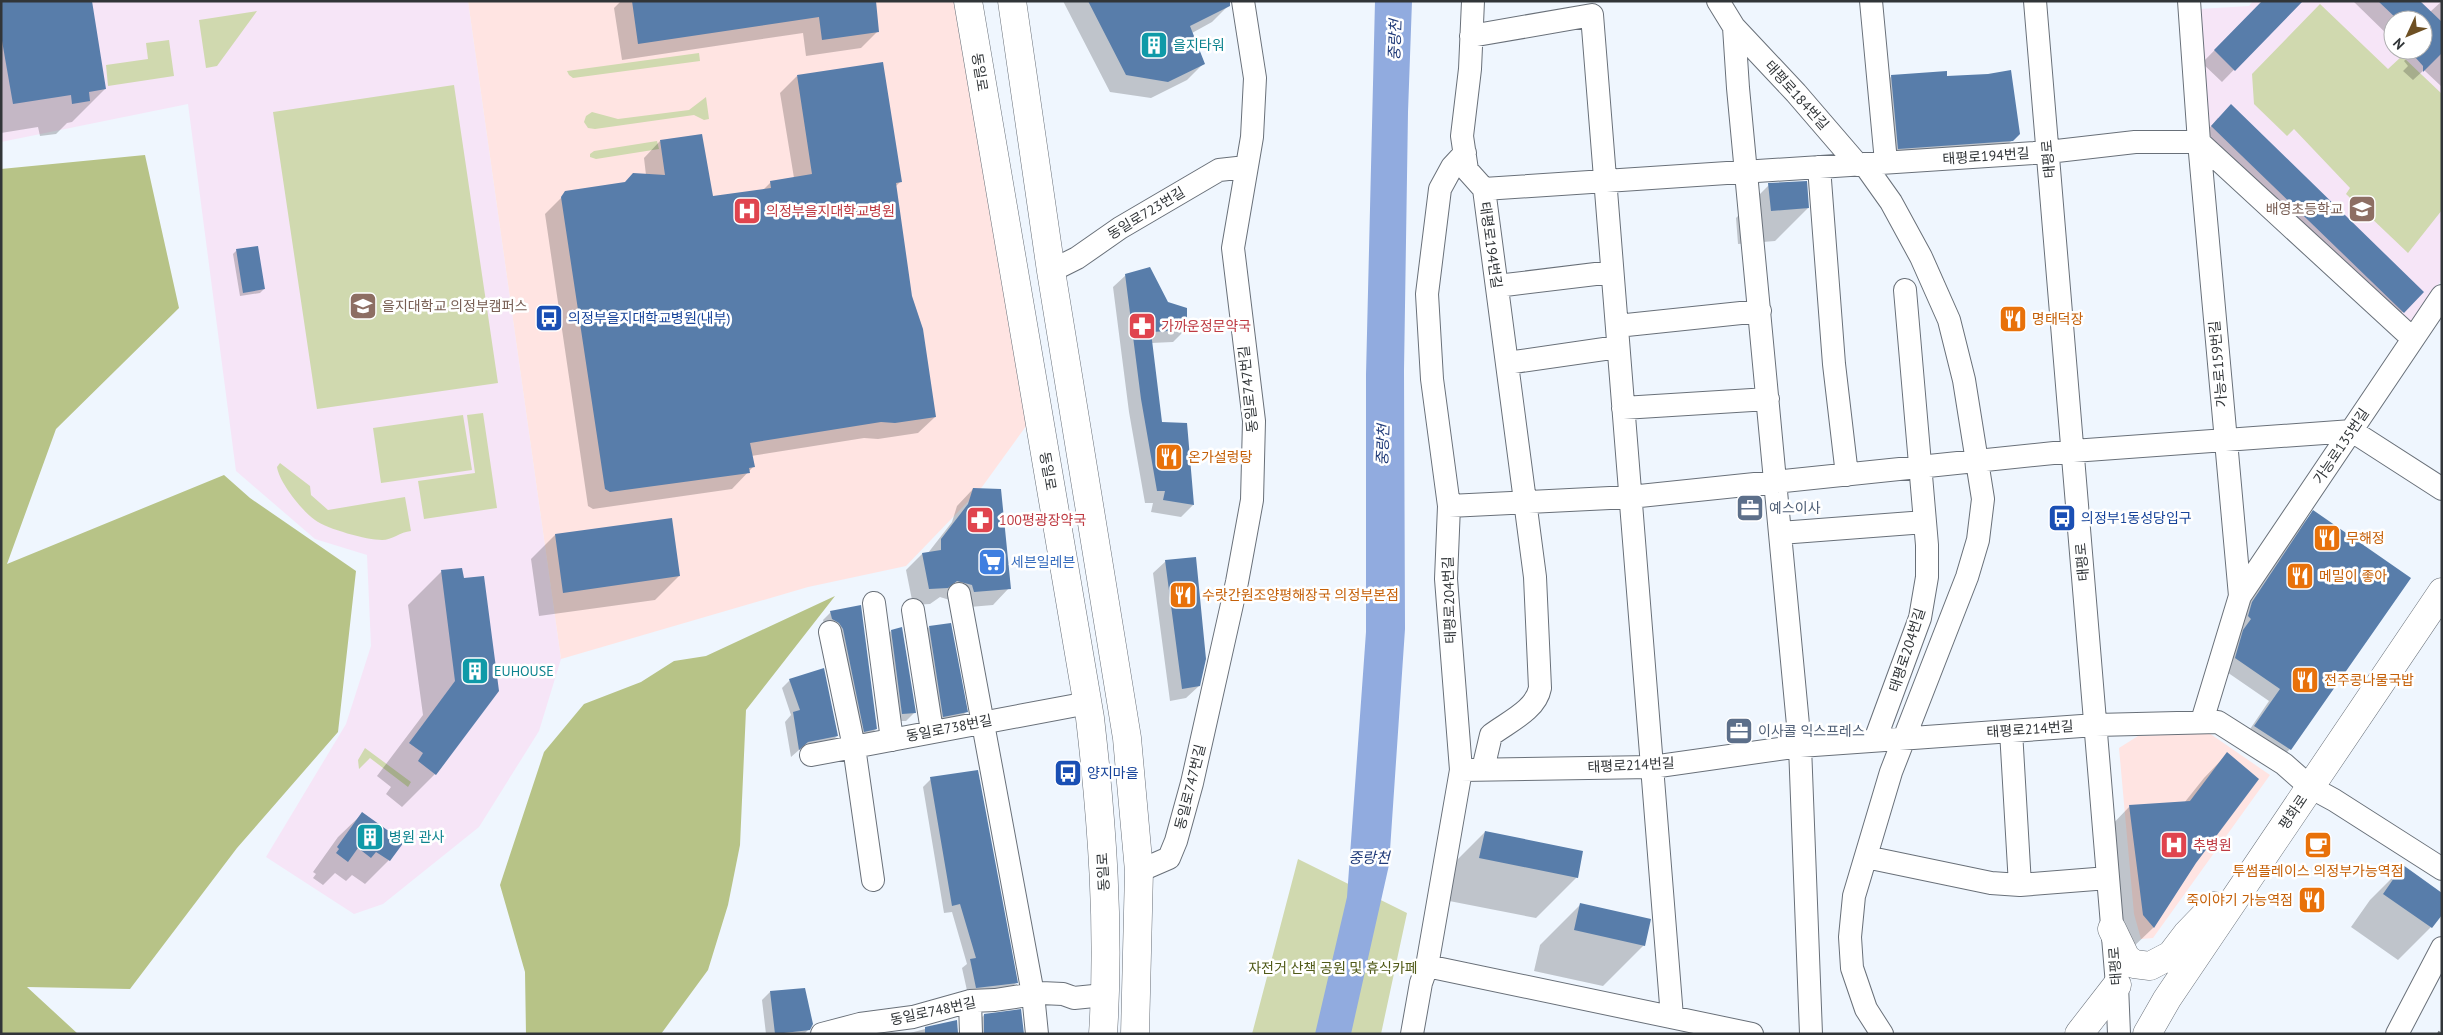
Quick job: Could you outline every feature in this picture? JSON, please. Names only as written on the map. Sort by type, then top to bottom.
[{"type":"street","name":"동일로","points":[[968,1],[1088,703],[1099,797],[1104,888],[1103,1034]]},
{"type":"street","points":[[1012,1],[1051,271],[1127,738],[1139,871],[1135,1034]]},
{"type":"street","name":"동일로747번길","points":[[1139,871],[1169,858],[1176,841],[1192,783],[1235,591],[1250,507],[1254,421],[1233,248],[1252,137],[1255,78],[1242,1]]},
{"type":"street","points":[[1473,1],[1470,74],[1462,136],[1467,170],[1484,190]]},
{"type":"street","name":"태평로184번길","points":[[1718,1],[1734,27],[1861,164]]},
{"type":"street","points":[[1871,1],[1886,162]]},
{"type":"street","name":"태평로","points":[[2035,1],[2096,725],[2117,985],[2119,1034]]},
{"type":"street","name":"가능로159번길","points":[[2189,1],[2199,142],[2240,596],[2202,721]]},
{"type":"street","points":[[1471,36],[1592,15],[1652,767],[1668,1025]]},
{"type":"street","points":[[1734,27],[1738,88],[1800,746],[1811,1034]]},
{"type":"street","name":"태평로194번길","points":[[1526,503],[1484,190],[2048,152],[2135,142],[2199,142]]},
{"type":"street","points":[[2199,142],[2413,339]]},
{"type":"street","name":"태평로204번길","points":[[1464,153],[1452,166],[1440,189],[1427,294],[1432,379],[1449,506],[1446,579],[1472,770]]},
{"type":"street","points":[[1861,164],[1900,218],[1921,257],[1949,320],[1964,380],[1983,499],[1978,540],[1953,614],[1891,772],[1854,896],[1850,937],[1852,968],[1866,1009],[1882,1034]]},
{"type":"street","name":"동일로723번길","points":[[1051,271],[1077,258],[1120,228],[1219,170],[1246,166]]},
{"type":"street","points":[[1819,167],[1834,364],[1847,475]]},
{"type":"street","points":[[1497,286],[1612,272]]},
{"type":"street","name":"태평로204번길","points":[[1875,740],[1920,618],[1927,577],[1925,522],[1905,290]]},
{"type":"street","name":"가능로135번길","points":[[2240,596],[2442,296]]},
{"type":"street","points":[[1507,363],[1618,337],[1760,310]]},
{"type":"street","points":[[1623,408],[1768,398]]},
{"type":"street","points":[[1449,506],[1630,497],[1752,486],[1775,480],[1847,475],[2073,451],[2352,430],[2442,489]]},
{"type":"street","points":[[1412,1034],[1421,983],[1427,966],[1472,770],[1491,735],[1532,705],[1538,698],[1540,688],[1535,577],[1526,503]]},
{"type":"street","points":[[1780,533],[1925,522]]},
{"type":"street","name":"평화로","points":[[2147,1034],[2167,999],[2442,592]]},
{"type":"street","points":[[960,594],[1033,994],[1038,1034]]},
{"type":"street","points":[[874,603],[892,740]]},
{"type":"street","points":[[913,610],[932,731]]},
{"type":"street","points":[[830,632],[854,747],[872,880]]},
{"type":"street","name":"동일로738번길","points":[[811,755],[1088,703]]},
{"type":"street","name":"태평로214번길","points":[[1472,770],[1652,767],[1800,746],[1875,740],[2096,725],[2218,722],[2284,764],[2310,787],[2334,800],[2442,869]]},
{"type":"street","points":[[2011,731],[2020,885]]},
{"type":"street","points":[[2112,929],[2126,958],[2143,966],[2158,964],[2171,956],[2187,934],[2267,850]]},
{"type":"street","points":[[1866,858],[1991,883],[2020,885],[2108,878]]},
{"type":"street","points":[[2397,1034],[2442,948]]},
{"type":"street","points":[[1427,966],[1668,1025],[1752,1034]]},
{"type":"street","points":[[2079,1034],[2117,985]]},
{"type":"street","name":"동일로748번길","points":[[822,1034],[913,1025],[970,1001],[994,1000],[1033,994],[1063,994],[1074,998],[1104,995]]},
{"type":"street","points":[[2167,999],[2169,1034]]},
{"type":"street","points":[[970,1001],[971,1034]]},
{"type":"shaded area","name":"을지대학교 의정부캠퍼스","points":[[1,1],[468,1],[561,659],[539,731],[479,827],[383,904],[354,914],[266,857],[346,724],[371,646],[367,555],[315,539],[236,471],[188,104],[1,142]]},
{"type":"shaded area","name":"의정부을지대학교병원","points":[[468,1],[963,1],[1029,422],[982,487],[906,566],[808,587],[561,659]]},
{"type":"shaded area","name":"배영초등학교","points":[[2253,1],[2442,1],[2442,279],[2411,326],[2208,139],[2199,9],[2249,6]]},
{"type":"shaded area","name":"추병원","points":[[2209,733],[2270,775],[2153,938],[2141,939],[2134,914],[2119,748],[2138,736]]},
{"type":"green space","points":[[2320,4],[2388,69],[2398,60],[2406,60],[2442,94],[2442,210],[2408,253],[2346,194],[2350,188],[2294,129],[2287,136],[2254,104],[2252,74]]},
{"type":"green space","points":[[257,11],[217,66],[206,68],[199,20]]},
{"type":"green space","points":[[169,40],[174,76],[108,86],[106,65],[148,59],[146,43]]},
{"type":"green space","points":[[699,53],[700,61],[573,78],[567,71]]},
{"type":"green space","points":[[454,85],[498,383],[317,409],[273,112]]},
{"type":"green space","points":[[706,97],[709,119],[704,120],[694,115],[595,129],[588,128],[584,122],[586,116],[592,112],[618,119],[689,110]]},
{"type":"green space","points":[[657,141],[659,149],[596,159],[590,157],[590,154],[594,151]]},
{"type":"green space","points":[[145,155],[179,308],[56,429],[7,564],[224,475],[250,498],[356,571],[338,732],[237,848],[130,989],[27,987],[78,1034],[1,1034],[1,169]]},
{"type":"green space","points":[[483,413],[497,508],[424,519],[418,481],[475,473],[467,415]]},
{"type":"green space","points":[[463,415],[472,470],[381,483],[373,428]]},
{"type":"green space","points":[[280,463],[310,486],[311,495],[328,510],[405,497],[411,531],[386,540],[375,540],[328,527],[315,520],[304,510],[286,488],[277,467]]},
{"type":"green space","points":[[835,596],[746,710],[740,845],[728,905],[708,970],[661,1034],[526,1034],[525,972],[500,885],[544,752],[584,704],[641,682],[674,661],[706,656]]},
{"type":"green space","points":[[365,748],[411,782],[408,787],[370,758],[359,769],[358,760]]},
{"type":"green space","name":"자전거 산책 공원 및 휴식카페","points":[[1298,859],[1407,913],[1381,1034],[1252,1034]]},
{"type":"water","name":"중랑천","points":[[1375,1],[1412,1],[1408,112],[1404,371],[1405,629],[1389,865],[1351,1034],[1315,1034],[1347,897],[1366,632],[1366,375]]},
{"type":"building","points":[[1,1],[92,1],[106,89],[89,92],[90,101],[72,104],[71,95],[13,104],[1,35]]},
{"type":"building","points":[[632,1],[876,1],[879,32],[822,40],[819,17],[638,44]]},
{"type":"building","name":"을지타워","points":[[1088,1],[1230,1],[1230,6],[1190,26],[1205,64],[1168,82],[1126,75]]},
{"type":"building","points":[[2262,1],[2303,1],[2235,71],[2214,50]]},
{"type":"building","points":[[2378,1],[2420,1],[2429,10],[2387,10]]},
{"type":"building","points":[[2433,13],[2442,22],[2442,53],[2423,72],[2423,66],[2418,60],[2433,60]]},
{"type":"building","points":[[883,62],[902,182],[896,183],[912,296],[923,329],[936,417],[895,423],[881,422],[750,443],[755,467],[749,468],[750,473],[610,492],[605,489],[561,197],[565,191],[625,182],[633,173],[665,175],[660,140],[702,134],[713,196],[771,188],[770,181],[812,174],[797,75]]},
{"type":"building","points":[[2011,70],[2020,134],[2013,141],[1898,149],[1891,75],[1947,71],[1947,76],[1988,74]]},
{"type":"building","points":[[2231,104],[2424,292],[2404,313],[2211,126]]},
{"type":"building","points":[[1807,181],[1809,208],[1771,211],[1768,183]]},
{"type":"building","points":[[258,246],[265,289],[243,293],[236,249]]},
{"type":"building","points":[[1150,267],[1168,302],[1187,308],[1187,330],[1151,332],[1162,422],[1187,423],[1194,505],[1163,500],[1165,491],[1157,491],[1141,399],[1125,274]]},
{"type":"building","points":[[973,488],[1001,489],[1011,589],[974,592],[972,585],[957,581],[948,588],[929,589],[922,553],[941,550],[941,539],[968,504]]},
{"type":"building","points":[[2313,510],[2411,578],[2291,750],[2254,726],[2280,689],[2235,658],[2243,630],[2251,619],[2248,616],[2252,602]]},
{"type":"building","points":[[672,518],[680,576],[563,593],[555,534]]},
{"type":"building","points":[[1196,557],[1206,659],[1200,686],[1182,689],[1165,560]]},
{"type":"building","name":"EUHOUSE","points":[[462,568],[464,578],[484,576],[499,691],[436,775],[418,761],[423,753],[409,743],[455,681],[441,570]]},
{"type":"building","points":[[861,605],[877,729],[864,732],[843,629],[839,623],[832,619],[830,611]]},
{"type":"building","points":[[951,623],[968,712],[943,717],[929,626]]},
{"type":"building","points":[[902,627],[916,713],[902,714],[891,630]]},
{"type":"building","points":[[824,668],[838,736],[808,742],[799,750],[793,712],[800,710],[789,679]]},
{"type":"building","points":[[2227,752],[2259,779],[2196,863],[2154,928],[2143,915],[2129,805],[2190,801]]},
{"type":"building","points":[[978,770],[1018,983],[976,988],[970,959],[976,958],[960,904],[952,906],[930,777]]},
{"type":"building","name":"병원 관사","points":[[362,812],[404,842],[390,861],[376,852],[371,858],[358,848],[348,862],[336,853],[339,849],[337,847]]},
{"type":"building","points":[[1485,831],[1583,851],[1578,878],[1479,858]]},
{"type":"building","points":[[2403,865],[2442,893],[2442,915],[2432,928],[2383,894]]},
{"type":"building","points":[[1580,903],[1651,919],[1645,946],[1574,930]]},
{"type":"building","points":[[805,988],[813,1024],[810,1030],[775,1034],[770,991]]},
{"type":"building","points":[[1021,1009],[1024,1034],[984,1034],[984,1014]]},
{"type":"building","points":[[957,1020],[958,1034],[925,1034],[925,1027]]},
{"type":"railway","points":[[2439,1034],[2442,1029]]},
{"type":"place","name":"을지타워","points":[[1154,45]]},
{"type":"place","name":"배영초등학교","points":[[2362,209]]},
{"type":"place","name":"의정부을지대학교병원","points":[[747,211]]},
{"type":"place","name":"을지대학교 의정부캠퍼스","points":[[363,306]]},
{"type":"place","name":"의정부을지대학교병원(내부)","points":[[549,318]]},
{"type":"place","name":"명태덕장","points":[[2013,319]]},
{"type":"place","name":"가까운정문약국","points":[[1142,326]]},
{"type":"place","name":"온가설렁탕","points":[[1169,457]]},
{"type":"place","name":"예스이사","points":[[1750,508]]},
{"type":"place","name":"의정부1동성당입구","points":[[2062,518]]},
{"type":"place","name":"100평광장약국","points":[[980,520]]},
{"type":"place","name":"무해정","points":[[2327,538]]},
{"type":"place","name":"세븐일레븐","points":[[992,562]]},
{"type":"place","name":"메밀이 좋아","points":[[2300,576]]},
{"type":"place","name":"수랏간원조양평해장국 의정부본점","points":[[1183,595]]},
{"type":"place","name":"EUHOUSE","points":[[475,671]]},
{"type":"place","name":"전주콩나물국밥","points":[[2305,680]]},
{"type":"place","name":"이사콜 익스프레스","points":[[1739,731]]},
{"type":"place","name":"양지마을","points":[[1068,773]]},
{"type":"place","name":"병원 관사","points":[[370,837]]},
{"type":"place","name":"추병원","points":[[2174,845]]},
{"type":"place","name":"투썸플레이스 의정부가능역점","points":[[2318,845]]},
{"type":"place","name":"죽이야기 가능역점","points":[[2312,900]]}]
